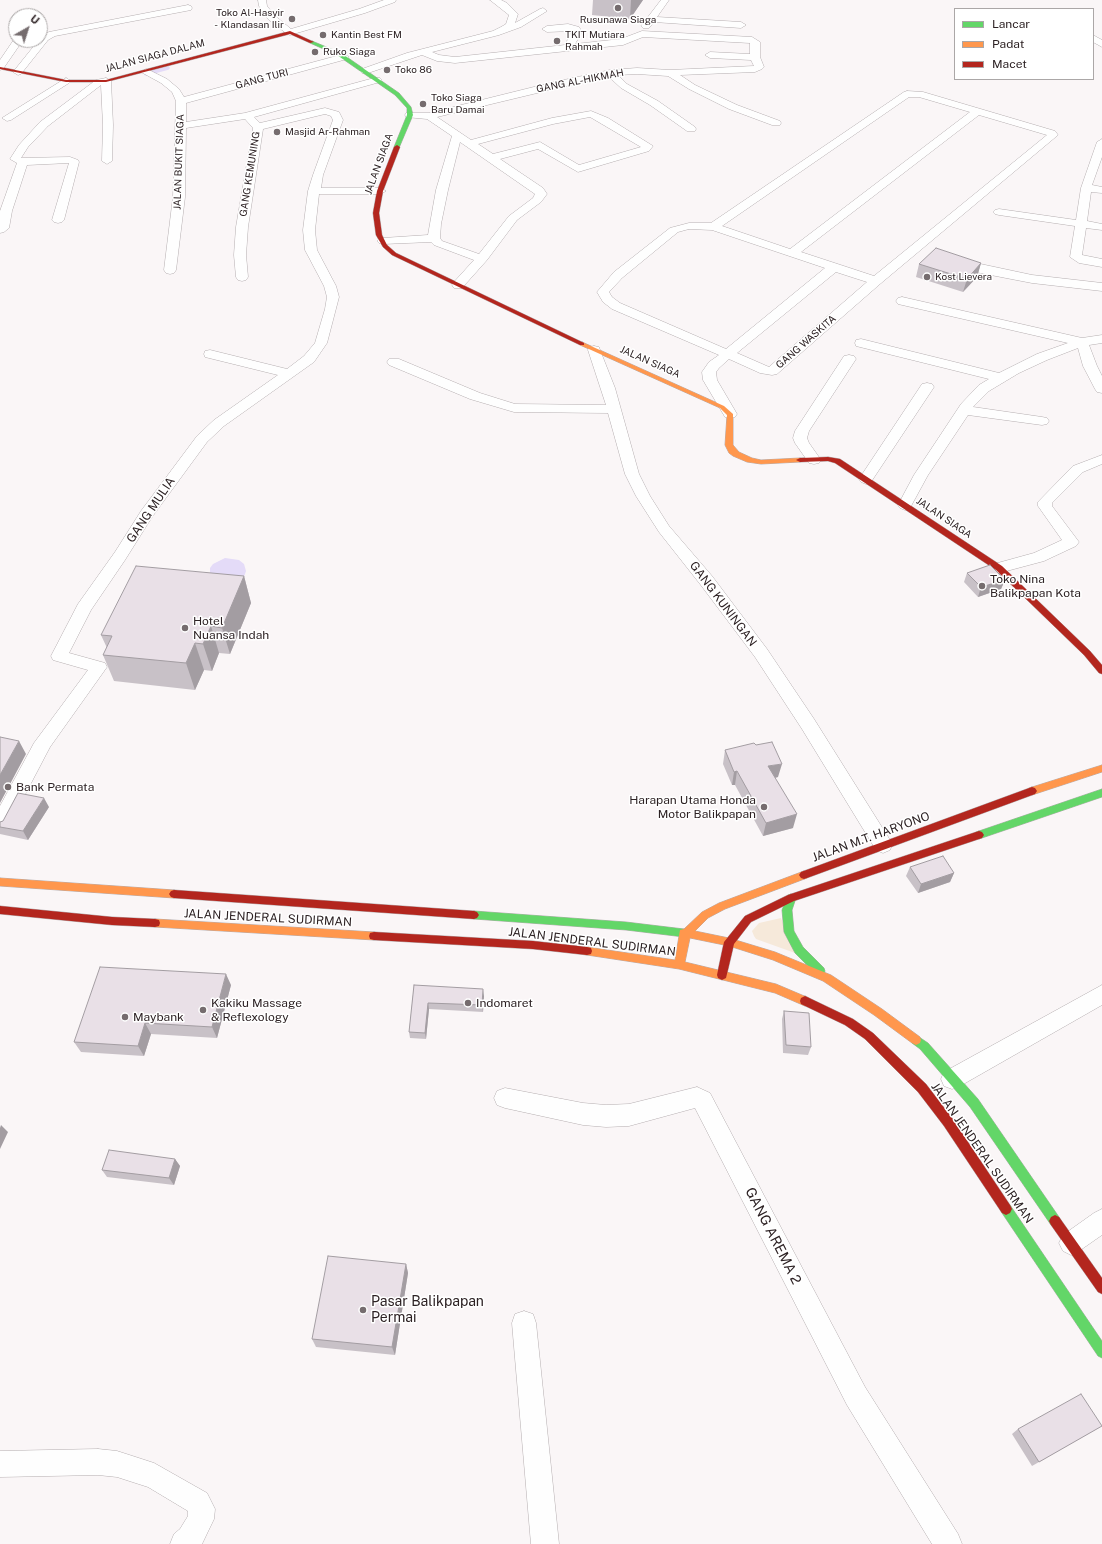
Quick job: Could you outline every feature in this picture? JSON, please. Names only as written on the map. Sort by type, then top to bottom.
[{"type":"main road","points":[[290,32],[344,57],[365,70],[405,101],[409,108],[410,115]]},
{"type":"main road","name":"JALAN SIAGA DALAM","points":[[0,67],[66,81],[102,82],[146,72],[290,32]]},
{"type":"main road","name":"JALAN SIAGA","points":[[410,115],[380,191],[376,213],[379,235],[385,246],[394,254],[594,350],[710,401],[722,408],[730,414],[729,445],[732,451],[736,454],[750,460],[762,462],[828,459],[837,461],[999,568],[1087,653],[1102,671]]},
{"type":"main road","name":"JALAN M.T. HARYONO","points":[[686,933],[705,915],[722,906],[1058,781],[1102,768]]},
{"type":"main road","points":[[722,976],[729,942],[748,919],[791,898],[1102,793]]},
{"type":"main road","name":"JALAN JENDERAL SUDIRMAN","points":[[0,882],[610,925],[686,933],[729,942],[775,956],[826,978],[878,1012],[924,1046],[974,1103],[1102,1288]]},
{"type":"main road","points":[[791,898],[787,910],[789,932],[799,950],[826,978]]},
{"type":"main road","name":"JALAN JENDERAL SUDIRMAN","points":[[0,910],[112,921],[533,945],[627,956],[679,964],[776,989],[816,1005],[849,1022],[862,1031],[893,1058],[922,1088],[948,1122],[1102,1352]]},
{"type":"main road","points":[[679,964],[686,933]]},
{"type":"street","points":[[262,0],[263,6],[271,17],[290,32],[362,11],[392,0]]},
{"type":"street","points":[[642,34],[652,19],[662,10],[665,0]]},
{"type":"street","points":[[497,1],[511,1]]},
{"type":"street","points":[[365,70],[423,52],[496,33],[504,29],[510,25],[514,14],[497,1]]},
{"type":"street","points":[[18,72],[46,38],[52,34],[188,8]]},
{"type":"street","points":[[504,29],[518,25],[543,11]]},
{"type":"street","points":[[694,13],[723,15]]},
{"type":"street","points":[[652,19],[742,25]]},
{"type":"street","points":[[547,28],[568,27],[576,29],[577,32],[568,48]]},
{"type":"street","points":[[423,52],[437,58],[454,60],[623,42],[642,34],[747,39],[755,42],[756,57],[710,55]]},
{"type":"street","points":[[0,67],[13,48]]},
{"type":"street","name":"GANG TURI","points":[[181,101],[344,57]]},
{"type":"street","name":"GANG AL-HIKMAH","points":[[429,116],[550,86],[610,73],[670,73],[757,68],[759,67],[756,57]]},
{"type":"street","name":"JALAN BUKIT SIAGA","points":[[146,72],[164,80],[176,91],[181,101],[179,197],[170,270]]},
{"type":"street","points":[[610,73],[624,86],[654,103],[691,129]]},
{"type":"street","points":[[670,73],[692,87],[733,107],[776,123]]},
{"type":"street","name":"GANG KEMUNING","points":[[246,116],[377,80]]},
{"type":"street","points":[[7,118],[66,81]]},
{"type":"street","points":[[0,230],[3,228],[15,160],[24,145],[44,124],[102,82],[108,125],[107,161]]},
{"type":"street","points":[[713,227],[907,94],[920,94],[976,112],[1051,133],[1053,135],[876,281],[713,227],[689,226],[674,230],[618,275],[603,292],[607,299],[616,306],[727,354]]},
{"type":"street","name":"GANG MULIA","points":[[0,824],[43,743],[99,667],[59,656],[84,608],[120,556],[146,514],[202,439],[219,423],[309,359],[321,343],[331,309],[332,297],[330,286],[311,250],[309,230],[314,191],[338,120],[335,114],[330,112],[316,113],[258,127]]},
{"type":"street","points":[[792,254],[976,112]]},
{"type":"street","points":[[470,143],[552,121],[591,114],[648,146],[645,149],[578,169],[540,145],[491,158]]},
{"type":"street","points":[[410,115],[429,116],[539,190],[541,194],[537,200],[513,218],[481,259],[458,285]]},
{"type":"street","points":[[180,126],[246,116]]},
{"type":"street","name":"GANG KEMUNING","points":[[242,277],[240,255],[242,227],[258,127],[246,116]]},
{"type":"street","points":[[457,135],[440,196],[434,224],[434,238],[438,243],[481,259]]},
{"type":"street","points":[[1102,142],[1086,188],[1076,257],[1083,260],[1102,263]]},
{"type":"street","points":[[15,160],[70,160],[74,162],[58,220]]},
{"type":"street","points":[[1086,188],[1102,190]]},
{"type":"street","points":[[314,191],[380,191]]},
{"type":"street","points":[[999,212],[1102,227]]},
{"type":"street","points":[[382,241],[434,238]]},
{"type":"street","points":[[944,259],[970,267],[1025,278],[1102,287]]},
{"type":"street","points":[[730,414],[710,380],[710,372],[714,365],[834,267]]},
{"type":"street","name":"GANG WASKITA","points":[[727,354],[765,370],[772,371],[876,281]]},
{"type":"street","points":[[902,300],[1082,342]]},
{"type":"street","points":[[905,505],[921,475],[964,410],[984,388],[1042,357],[1082,342],[1102,339]]},
{"type":"street","points":[[1082,342],[1090,366],[1102,389]]},
{"type":"street","points":[[861,343],[1001,378]]},
{"type":"street","name":"GANG KUNINGAN","points":[[594,350],[608,388],[632,474],[643,496],[664,529],[706,580],[761,654],[808,724],[883,846]]},
{"type":"street","points":[[210,354],[288,373]]},
{"type":"street","points":[[814,460],[802,443],[800,438],[802,431],[849,359]]},
{"type":"street","points":[[394,362],[475,396],[514,408],[613,409]]},
{"type":"street","points":[[866,479],[927,387]]},
{"type":"street","points":[[964,410],[1042,421]]},
{"type":"street","points":[[999,568],[1039,557],[1071,542],[1046,506],[1045,502],[1078,469],[1102,459]]},
{"type":"street","points":[[952,1079],[1102,994]]},
{"type":"street","name":"GANG AREMA 2","points":[[505,1098],[583,1114],[606,1116],[629,1115],[697,1097],[702,1100],[856,1396],[948,1544]]},
{"type":"street","points":[[1071,1243],[1102,1221]]},
{"type":"street","points":[[524,1322],[545,1544]]},
{"type":"street","points":[[0,1464],[98,1462],[117,1464],[154,1476],[198,1502],[202,1509],[201,1520],[190,1539],[184,1544]]},
{"type":"shaded area","points":[[225,558],[239,560],[244,564],[246,571],[244,577],[210,577],[210,568],[213,564]]},
{"type":"shaded area","points":[[781,918],[795,953],[756,939],[752,931],[759,923]]},
{"type":"building","points":[[936,248],[981,263],[967,279],[919,264]]},
{"type":"building","points":[[990,565],[1005,580],[981,587],[967,573]]},
{"type":"building","points":[[136,566],[244,576],[222,628],[211,626],[203,644],[195,643],[186,663],[103,655],[112,636],[101,635]]},
{"type":"building","points":[[0,737],[19,741],[0,775]]},
{"type":"building","name":"Harapan Utama Honda Motor Balikpapan","points":[[772,742],[782,764],[768,766],[797,814],[766,823],[737,771],[734,772],[725,750],[754,743],[756,745]]},
{"type":"building","points":[[18,793],[44,798],[23,831],[0,827],[0,822],[3,821]]},
{"type":"building","points":[[943,856],[954,873],[921,884],[910,867]]},
{"type":"building","points":[[100,967],[226,974],[212,1027],[145,1023],[138,1046],[74,1042]]},
{"type":"building","points":[[414,985],[483,989],[482,1005],[428,1003],[425,1033],[409,1032]]},
{"type":"building","points":[[784,1011],[809,1013],[811,1047],[786,1045]]},
{"type":"building","points":[[109,1150],[175,1159],[169,1178],[102,1170]]},
{"type":"building","name":"Pasar Balikpapan Permai","points":[[328,1256],[406,1264],[392,1347],[312,1339]]},
{"type":"building","points":[[1081,1394],[1102,1426],[1039,1462],[1018,1429]]},
{"type":"waterway","points":[[146,74],[168,68]]},
{"type":"traffic: fast","points":[[312,42],[339,54],[397,94],[409,108],[410,115],[397,147]]},
{"type":"traffic: fast","points":[[979,835],[1102,793]]},
{"type":"traffic: fast","points":[[791,898],[787,910],[789,932],[799,950],[820,971]]},
{"type":"traffic: fast","points":[[474,915],[626,926],[684,933]]},
{"type":"traffic: fast","points":[[916,1040],[924,1046],[974,1103],[1055,1221]]},
{"type":"traffic: fast","points":[[1006,1209],[1102,1352]]},
{"type":"traffic: slow","points":[[582,344],[722,407],[730,414],[729,445],[732,451],[736,454],[750,460],[761,462],[800,460]]},
{"type":"traffic: slow","points":[[1032,791],[1102,768]]},
{"type":"traffic: slow","points":[[679,965],[686,933],[705,915],[722,906],[804,875]]},
{"type":"traffic: slow","points":[[0,882],[174,894]]},
{"type":"traffic: slow","points":[[155,923],[374,936]]},
{"type":"traffic: slow","points":[[684,933],[729,942],[775,956],[827,978],[878,1012],[916,1040]]},
{"type":"traffic: slow","points":[[587,951],[679,965],[776,989],[805,1001]]},
{"type":"traffic: jam","points":[[0,68],[66,81],[106,81],[290,32],[312,42]]},
{"type":"traffic: jam","points":[[397,147],[380,191],[376,213],[379,235],[385,246],[394,254],[582,344]]},
{"type":"traffic: jam","points":[[800,460],[828,459],[837,461],[999,568],[1087,653],[1102,671]]},
{"type":"traffic: jam","points":[[804,875],[1032,791]]},
{"type":"traffic: jam","points":[[722,975],[729,942],[748,919],[791,898],[979,835]]},
{"type":"traffic: jam","points":[[174,894],[474,915]]},
{"type":"traffic: jam","points":[[0,910],[112,921],[155,923]]},
{"type":"traffic: jam","points":[[374,936],[533,945],[587,951]]},
{"type":"traffic: jam","points":[[805,1001],[849,1022],[869,1036],[922,1088],[948,1122],[1006,1209]]},
{"type":"traffic: jam","points":[[1055,1221],[1102,1288]]},
{"type":"place","name":"Rusunawa Siaga","points":[[618,8]]},
{"type":"place","name":"Toko Al-Hasyir - Klandasan Ilir","points":[[292,19]]},
{"type":"place","name":"Kantin Best FM","points":[[323,35]]},
{"type":"place","name":"TKIT Mutiara Rahmah","points":[[557,41]]},
{"type":"place","name":"Ruko Siaga","points":[[315,52]]},
{"type":"place","name":"Toko 86","points":[[387,70]]},
{"type":"place","name":"Toko Siaga Baru Damai","points":[[423,104]]},
{"type":"place","name":"Masjid Ar-Rahman","points":[[277,132]]},
{"type":"place","name":"Kost Lievera","points":[[927,277]]},
{"type":"place","name":"Toko Nina Balikpapan Kota","points":[[982,586]]},
{"type":"place","name":"Hotel Nuansa Indah","points":[[185,628]]},
{"type":"place","name":"Bank Permata","points":[[8,787]]},
{"type":"place","name":"Harapan Utama Honda Motor Balikpapan","points":[[764,807]]},
{"type":"place","name":"Indomaret","points":[[468,1003]]},
{"type":"place","name":"Kakiku Massage & Reflexology","points":[[203,1010]]},
{"type":"place","name":"Maybank","points":[[125,1017]]},
{"type":"place","name":"Pasar Balikpapan Permai","points":[[363,1310]]}]
